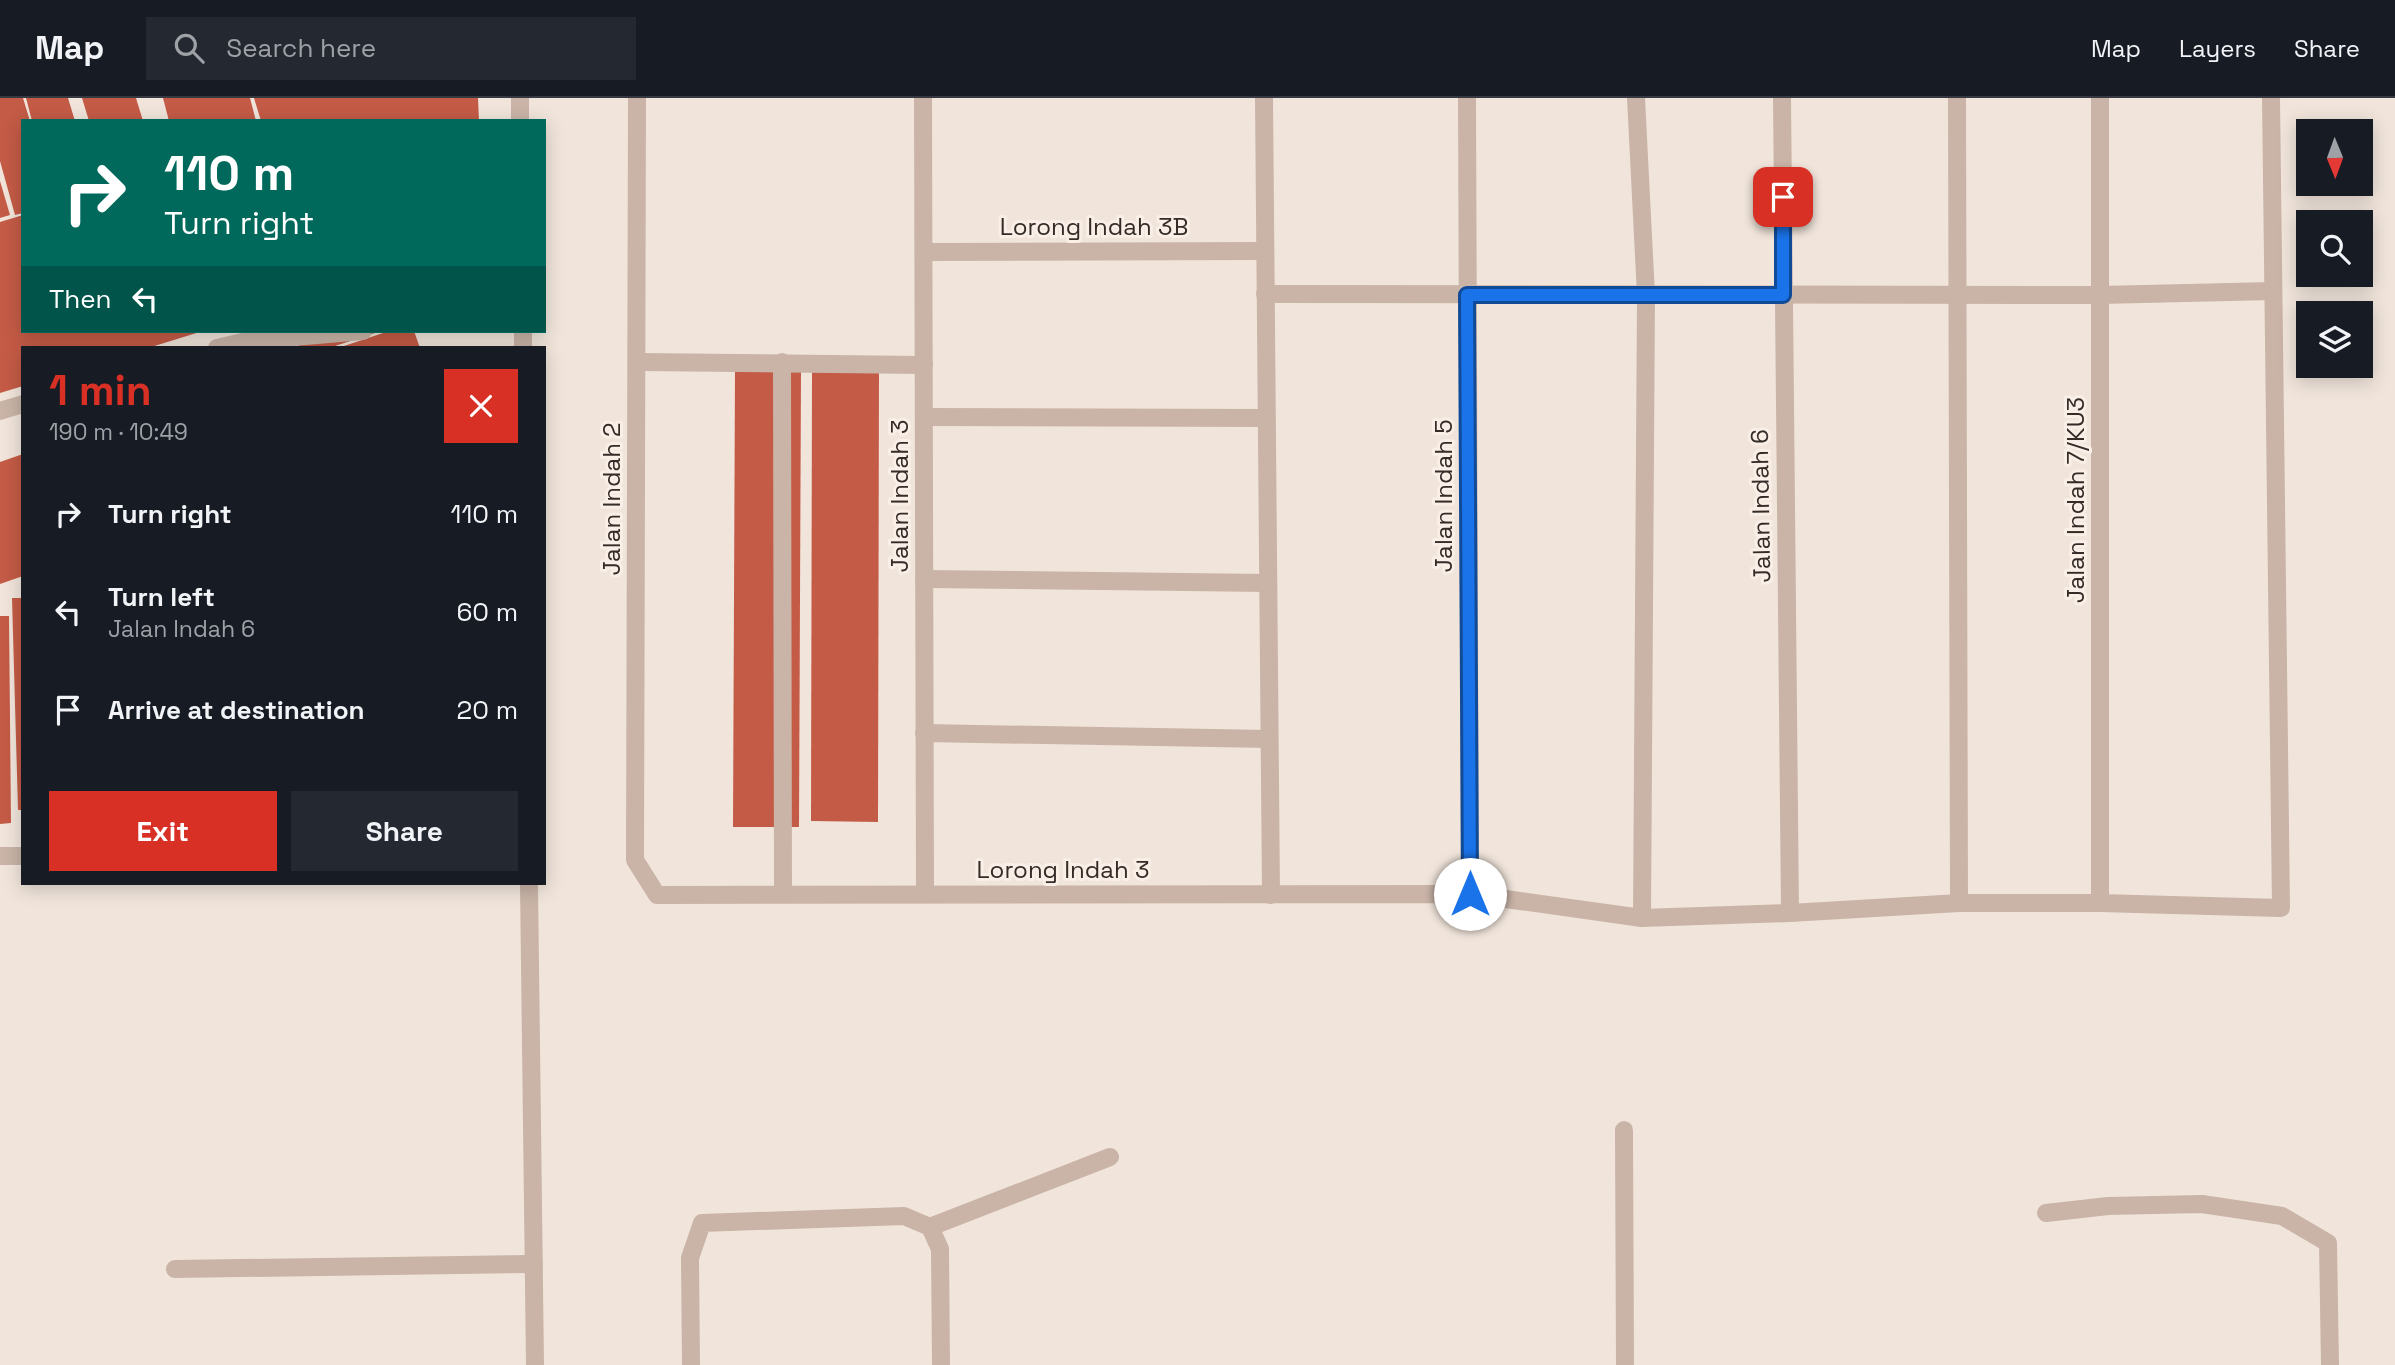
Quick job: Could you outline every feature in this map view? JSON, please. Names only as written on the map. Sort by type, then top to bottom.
[{"type":"street","points":[[520,98],[520,119]]},
{"type":"street","name":"Jalan Indah 2","points":[[637,98],[635,860],[657,895]]},
{"type":"street","name":"Jalan Indah 3","points":[[923,98],[925,894]]},
{"type":"street","points":[[1264,98],[1270,895]]},
{"type":"street","name":"Jalan Indah 5","points":[[1466,98],[1470,894]]},
{"type":"street","points":[[1636,98],[1646,295],[1642,918]]},
{"type":"street","name":"Jalan Indah 6","points":[[1782,98],[1790,913]]},
{"type":"street","points":[[1957,98],[1959,903]]},
{"type":"street","name":"Jalan Indah 7/KU3","points":[[2100,98],[2100,903]]},
{"type":"street","points":[[1265,294],[2100,295],[2273,291],[2271,98]]},
{"type":"street","name":"Lorong Indah 3B","points":[[924,252],[1265,251]]},
{"type":"street","name":"Lorong Indah 3","points":[[657,895],[1470,894],[1642,918],[1959,903],[2100,903],[2281,908],[2273,291]]},
{"type":"street","points":[[226,346],[247,341],[340,333]]},
{"type":"street","points":[[638,362],[924,365]]},
{"type":"street","points":[[782,362],[783,894]]},
{"type":"street","points":[[0,411],[21,405]]},
{"type":"street","points":[[924,417],[1266,418]]},
{"type":"street","points":[[924,579],[1268,583]]},
{"type":"street","points":[[924,733],[1269,739]]},
{"type":"street","points":[[0,856],[21,856]]},
{"type":"street","points":[[529,885],[535,1365]]},
{"type":"street","points":[[1624,1130],[1625,1365]]},
{"type":"street","points":[[930,1227],[1110,1157]]},
{"type":"street","points":[[2046,1213],[2108,1206],[2202,1204],[2282,1216],[2328,1243],[2330,1365]]},
{"type":"street","points":[[691,1365],[690,1258],[702,1223],[904,1216],[930,1227],[940,1249],[941,1365]]},
{"type":"street","points":[[175,1269],[534,1264]]},
{"type":"building","points":[[0,98],[23,98],[29,119],[21,119],[21,214],[15,215],[0,161]]},
{"type":"building","points":[[26,98],[68,98],[74,119],[31,119]]},
{"type":"building","points":[[82,98],[136,98],[142,119],[88,119]]},
{"type":"building","points":[[163,98],[250,98],[255,119],[168,119]]},
{"type":"building","points":[[254,98],[478,98],[479,119],[260,119]]},
{"type":"building","points":[[0,181],[10,215],[0,218]]},
{"type":"building","points":[[21,216],[21,333],[197,333],[154,346],[21,346],[21,387],[0,393],[0,222]]},
{"type":"building","points":[[294,333],[375,333],[335,346],[298,346]]},
{"type":"building","points":[[383,333],[415,333],[419,346],[344,346]]},
{"type":"building","points":[[735,370],[801,370],[799,827],[733,827]]},
{"type":"building","points":[[812,372],[879,372],[878,822],[811,821]]},
{"type":"building","points":[[21,455],[21,577],[0,584],[0,462]]},
{"type":"building","points":[[12,598],[21,598],[21,810],[18,810]]},
{"type":"building","points":[[0,616],[9,616],[11,823],[0,824]]},
{"type":"route","points":[[1470,894],[1467,295],[1783,295],[1783,197]]}]
